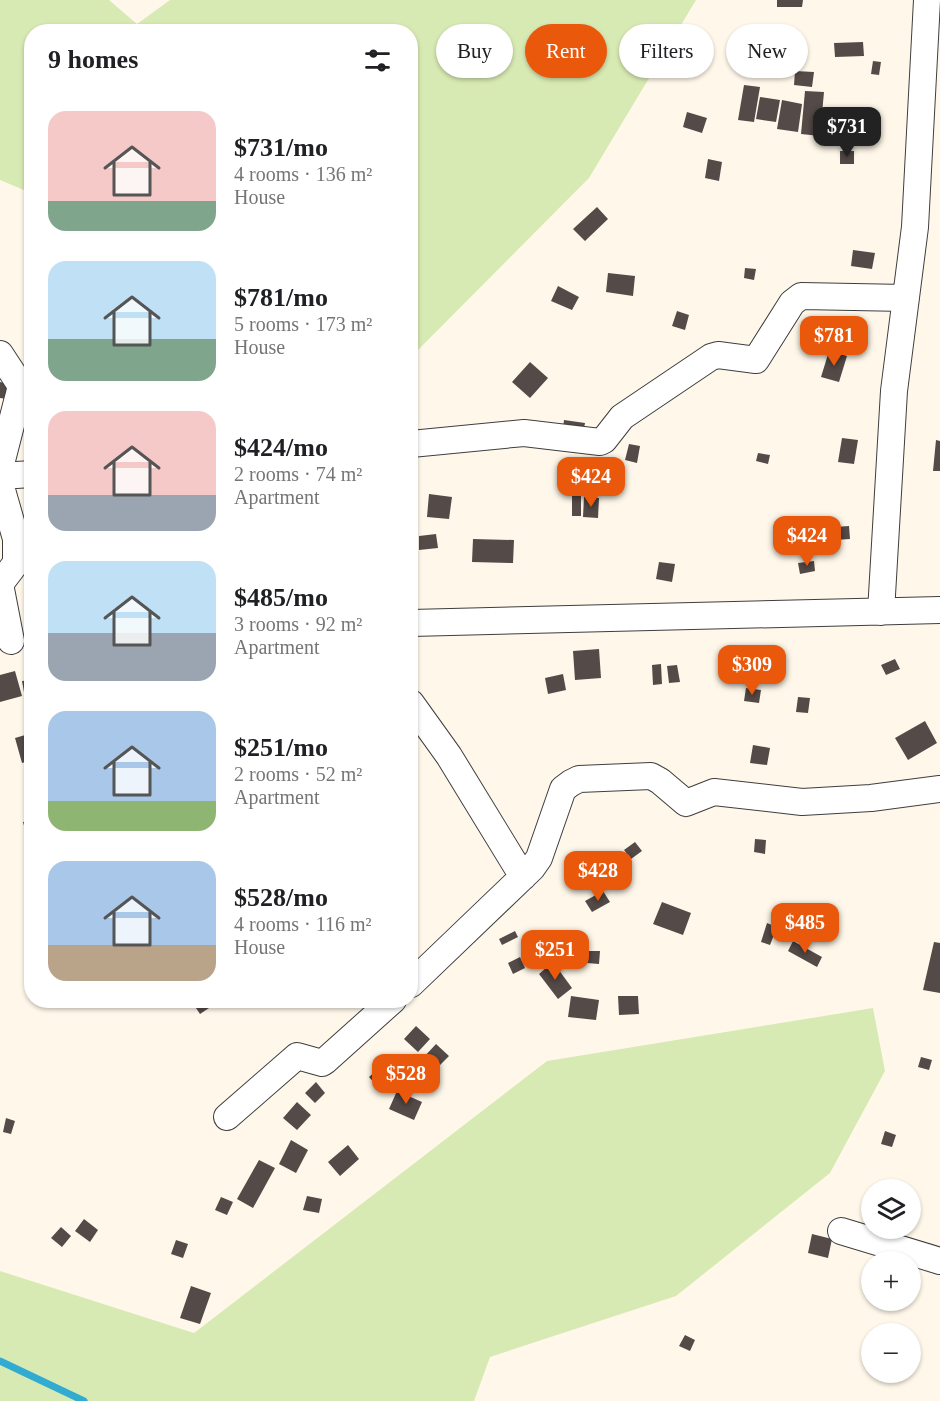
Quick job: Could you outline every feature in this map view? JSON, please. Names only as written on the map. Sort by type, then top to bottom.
[{"type":"street","points":[[881,612],[894,391],[915,227],[927,0]]},
{"type":"street","points":[[418,443],[524,433],[600,442],[622,417],[711,357],[718,355],[756,360],[792,303],[801,296],[906,298]]},
{"type":"street","points":[[0,354],[21,386],[0,468]]},
{"type":"street","points":[[0,476],[24,474]]},
{"type":"street","points":[[0,483],[16,539],[16,563],[0,584],[14,640]]},
{"type":"street","points":[[418,623],[940,610]]},
{"type":"street","points":[[418,713],[449,756],[523,877]]},
{"type":"street","points":[[418,977],[523,877],[539,858],[563,789],[579,779],[651,776],[686,803],[714,792],[802,802],[871,798],[940,789]]},
{"type":"street","points":[[227,1117],[297,1056],[322,1063],[384,1008]]},
{"type":"street","points":[[841,1231],[940,1261]]},
{"type":"green space","points":[[0,0],[109,0],[137,24],[24,24],[24,190],[0,180]]},
{"type":"green space","points":[[170,0],[696,0],[682,24],[619,24],[619,78],[649,78],[589,178],[418,350],[418,24],[137,24]]},
{"type":"green space","points":[[873,1008],[885,1071],[830,1173],[676,1296],[490,1357],[474,1401],[0,1401],[0,1271],[194,1333],[547,1061]]},
{"type":"building","points":[[777,0],[803,0],[802,7],[777,7]]},
{"type":"building","points":[[863,42],[864,56],[835,57],[834,43]]},
{"type":"building","points":[[873,61],[881,62],[879,75],[871,74]]},
{"type":"building","points":[[808,72],[814,72],[812,87],[794,85],[794,78],[808,78]]},
{"type":"building","points":[[744,85],[760,87],[754,122],[738,120]]},
{"type":"building","points":[[805,91],[824,92],[820,136],[801,134]]},
{"type":"building","points":[[760,97],[780,100],[776,122],[756,119]]},
{"type":"building","points":[[782,100],[802,104],[798,132],[777,129]]},
{"type":"building","points":[[687,112],[707,118],[702,133],[683,127]]},
{"type":"building","points":[[840,151],[854,151],[854,164],[840,164]]},
{"type":"building","points":[[708,159],[722,162],[719,181],[705,178]]},
{"type":"building","points":[[597,207],[608,219],[585,241],[573,229]]},
{"type":"building","points":[[853,250],[875,253],[872,269],[851,266]]},
{"type":"building","points":[[745,268],[756,269],[754,280],[744,278]]},
{"type":"building","points":[[608,273],[635,276],[633,296],[606,292]]},
{"type":"building","points":[[558,286],[579,297],[572,310],[551,301]]},
{"type":"building","points":[[677,311],[689,315],[685,330],[672,326]]},
{"type":"building","points":[[829,351],[847,356],[839,382],[821,377]]},
{"type":"building","points":[[530,362],[548,378],[530,398],[512,382]]},
{"type":"building","points":[[0,382],[9,384],[7,399],[0,398]]},
{"type":"building","points":[[564,420],[585,423],[582,439],[562,436]]},
{"type":"building","points":[[842,438],[858,440],[854,464],[838,462]]},
{"type":"building","points":[[936,440],[940,441],[940,471],[933,471]]},
{"type":"building","points":[[629,444],[640,446],[637,463],[625,460]]},
{"type":"building","points":[[758,453],[770,455],[768,464],[756,461]]},
{"type":"building","points":[[429,494],[452,497],[449,519],[427,517]]},
{"type":"building","points":[[572,495],[581,495],[581,516],[572,516]]},
{"type":"building","points":[[584,497],[599,498],[598,518],[583,517]]},
{"type":"building","points":[[849,526],[850,539],[835,540],[835,527]]},
{"type":"building","points":[[436,534],[438,548],[419,550],[419,536]]},
{"type":"building","points":[[473,539],[514,540],[513,563],[472,562]]},
{"type":"building","points":[[814,561],[815,571],[800,574],[798,563]]},
{"type":"building","points":[[659,562],[675,564],[672,582],[656,579]]},
{"type":"building","points":[[599,649],[601,678],[575,680],[573,651]]},
{"type":"building","points":[[895,659],[900,669],[886,675],[881,665]]},
{"type":"building","points":[[661,664],[662,684],[653,685],[652,665]]},
{"type":"building","points":[[677,665],[680,682],[669,683],[667,666]]},
{"type":"building","points":[[15,671],[22,696],[0,702],[0,675]]},
{"type":"building","points":[[563,674],[566,690],[548,694],[545,678]]},
{"type":"building","points":[[746,688],[761,690],[759,703],[744,701]]},
{"type":"building","points":[[798,697],[810,698],[808,713],[796,712]]},
{"type":"building","points":[[925,721],[937,743],[908,760],[895,738]]},
{"type":"building","points":[[24,735],[24,762],[22,763],[15,738]]},
{"type":"building","points":[[753,745],[770,748],[767,765],[750,763]]},
{"type":"building","points":[[755,839],[766,840],[765,854],[754,852]]},
{"type":"building","points":[[635,842],[642,851],[631,859],[624,850]]},
{"type":"building","points":[[603,891],[610,902],[592,912],[585,901]]},
{"type":"building","points":[[662,902],[691,913],[683,935],[653,924]]},
{"type":"building","points":[[767,923],[777,927],[770,945],[761,942]]},
{"type":"building","points":[[515,931],[518,937],[502,945],[499,939]]},
{"type":"building","points":[[793,941],[822,957],[817,967],[788,951]]},
{"type":"building","points":[[934,942],[940,943],[940,993],[923,990]]},
{"type":"building","points":[[588,951],[600,951],[599,964],[587,963]]},
{"type":"building","points":[[520,957],[525,968],[513,974],[508,963]]},
{"type":"building","points":[[553,962],[572,988],[558,999],[539,974]]},
{"type":"building","points":[[571,996],[599,1000],[596,1020],[568,1017]]},
{"type":"building","points":[[618,996],[638,996],[639,1014],[619,1015]]},
{"type":"building","points":[[196,1008],[209,1008],[200,1014]]},
{"type":"building","points":[[416,1026],[430,1039],[418,1052],[404,1039]]},
{"type":"building","points":[[436,1044],[449,1056],[435,1070],[423,1058]]},
{"type":"building","points":[[921,1057],[932,1060],[929,1070],[918,1067]]},
{"type":"building","points":[[379,1068],[387,1077],[377,1086],[369,1077]]},
{"type":"building","points":[[316,1082],[325,1093],[315,1103],[305,1093]]},
{"type":"building","points":[[397,1091],[422,1102],[414,1120],[389,1109]]},
{"type":"building","points":[[297,1102],[311,1115],[297,1130],[283,1118]]},
{"type":"building","points":[[6,1118],[15,1121],[11,1134],[3,1132]]},
{"type":"building","points":[[885,1131],[896,1135],[892,1147],[881,1144]]},
{"type":"building","points":[[291,1140],[308,1150],[296,1173],[279,1164]]},
{"type":"building","points":[[348,1145],[359,1159],[340,1176],[328,1162]]},
{"type":"building","points":[[259,1160],[275,1168],[253,1208],[237,1199]]},
{"type":"building","points":[[307,1196],[322,1199],[319,1213],[303,1210]]},
{"type":"building","points":[[221,1197],[233,1202],[227,1215],[215,1210]]},
{"type":"building","points":[[84,1219],[98,1230],[90,1242],[75,1231]]},
{"type":"building","points":[[61,1227],[71,1236],[62,1247],[51,1238]]},
{"type":"building","points":[[812,1234],[832,1239],[828,1258],[808,1253]]},
{"type":"building","points":[[176,1240],[188,1244],[183,1258],[171,1254]]},
{"type":"building","points":[[191,1286],[211,1293],[200,1324],[180,1318]]},
{"type":"building","points":[[685,1335],[695,1340],[690,1351],[679,1346]]},
{"type":"waterway","points":[[0,1361],[84,1401]]}]
